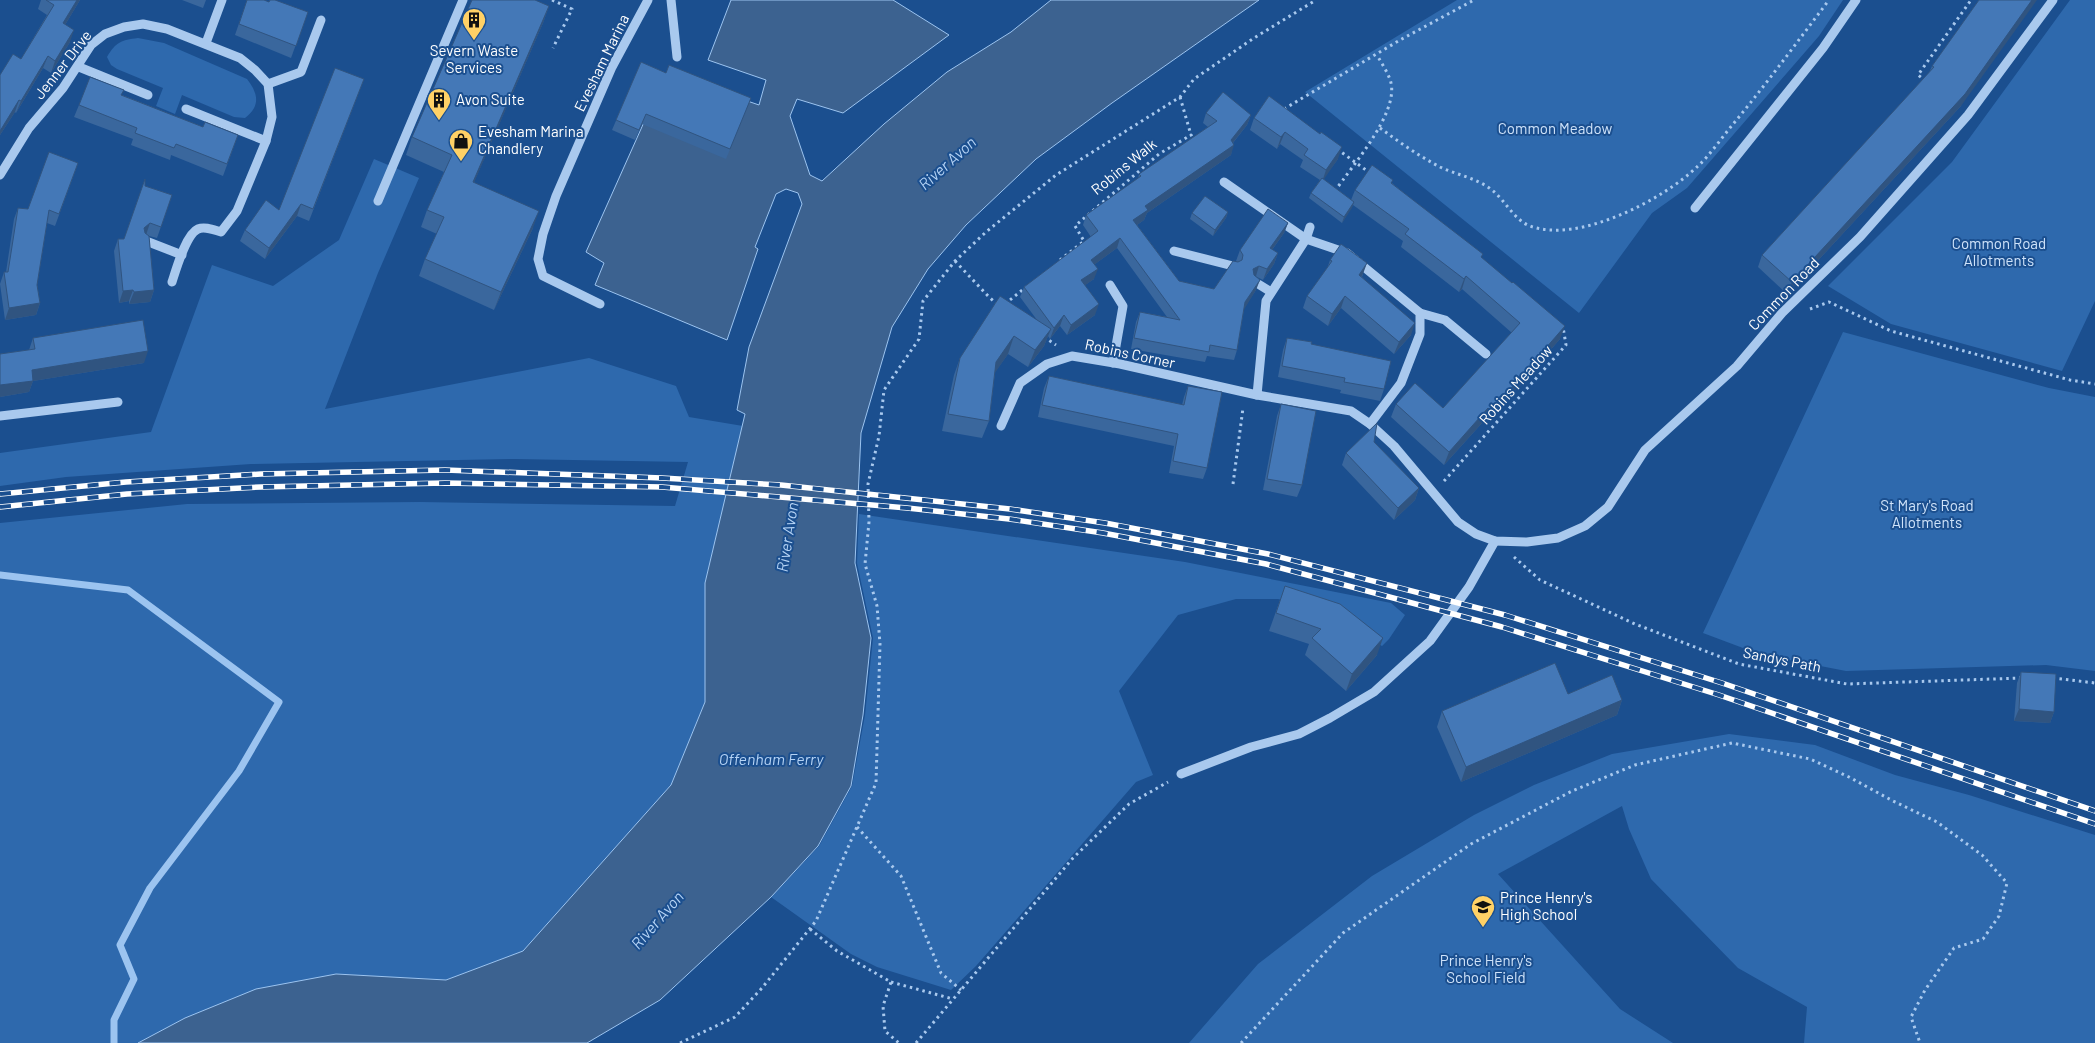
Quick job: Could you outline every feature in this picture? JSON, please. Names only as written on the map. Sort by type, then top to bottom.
[{"type":"street","points":[[206,43],[222,0]]},
{"type":"street","points":[[378,202],[463,0]]},
{"type":"street","name":"Evesham Marina","points":[[600,304],[542,276],[538,259],[543,234],[556,196],[612,67],[648,0]]},
{"type":"street","points":[[671,0],[677,57]]},
{"type":"street","points":[[1696,208],[1823,48],[1856,0]]},
{"type":"street","name":"Common Road","points":[[1495,540],[1527,542],[1558,538],[1585,526],[1608,507],[1645,450],[1737,366],[1782,313],[1860,237],[1968,115],[2053,0]]},
{"type":"street","points":[[172,282],[190,236],[197,229],[207,228],[221,232],[238,211],[266,141],[272,117],[268,84],[301,72],[321,20]]},
{"type":"street","name":"Jenner Drive","points":[[0,175],[29,128],[64,88],[91,46],[105,34],[124,27],[144,24],[168,29],[206,43],[240,58],[268,84]]},
{"type":"street","points":[[79,67],[148,95]]},
{"type":"street","points":[[186,109],[266,141]]},
{"type":"street","points":[[1224,182],[1306,239],[1348,253],[1420,313],[1445,320],[1486,354]]},
{"type":"street","points":[[1258,395],[1266,301],[1306,239],[1310,227]]},
{"type":"street","points":[[146,241],[182,255]]},
{"type":"street","points":[[1174,251],[1233,266]]},
{"type":"street","points":[[1255,282],[1271,292]]},
{"type":"street","points":[[1110,285],[1123,306],[1113,363]]},
{"type":"street","points":[[1370,424],[1401,383],[1420,334],[1420,313]]},
{"type":"street","name":"Robins Corner","points":[[1001,426],[1020,383],[1046,364],[1072,356],[1113,363],[1258,395],[1351,411],[1370,424],[1394,446],[1458,522],[1476,534],[1495,540]]},
{"type":"street","points":[[0,416],[118,402]]},
{"type":"street","points":[[1181,774],[1251,747],[1299,734],[1374,692],[1430,641],[1469,587],[1495,540]]},
{"type":"path","points":[[552,0],[572,9],[553,48]]},
{"type":"path","points":[[680,1043],[735,1017],[762,988],[810,929],[816,921],[876,783],[880,644],[877,606],[866,564],[869,522],[868,484],[879,436],[884,390],[919,339],[923,301],[955,261],[986,232],[1056,175],[1180,97],[1194,79],[1254,38],[1316,0]]},
{"type":"path","points":[[1289,116],[1281,111],[1400,40],[1474,0]]},
{"type":"path","points":[[1380,128],[1441,167],[1464,175],[1492,190],[1528,226],[1550,232],[1576,229],[1607,220],[1672,188],[1699,166],[1755,97],[1829,0]]},
{"type":"path","points":[[1932,87],[1918,75],[1971,0]]},
{"type":"path","points":[[1333,194],[1380,128],[1389,107],[1391,84],[1377,55]]},
{"type":"path","points":[[1180,97],[1191,135],[1196,143]]},
{"type":"path","name":"Robins Walk","points":[[1054,265],[1084,241],[1075,226],[1159,154],[1191,135]]},
{"type":"path","points":[[1330,144],[1371,173]]},
{"type":"path","points":[[955,261],[1001,307],[1031,283]]},
{"type":"path","points":[[1829,302],[1891,331],[2070,380],[2095,384]]},
{"type":"path","name":"Robins Meadow","points":[[1433,494],[1566,346],[1562,326]]},
{"type":"path","points":[[1040,334],[1072,356]]},
{"type":"path","points":[[1233,484],[1245,392]]},
{"type":"path","name":"Sandys Path","points":[[1495,540],[1540,580],[1635,624],[1740,664],[1847,684],[2029,678]]},
{"type":"path","points":[[2048,677],[2095,683]]},
{"type":"path","points":[[1241,1043],[1343,933],[1471,844],[1572,790],[1635,765],[1732,742],[1810,759],[1937,822],[1982,855],[2007,883],[1999,916],[1983,939],[1954,948],[1925,990],[1910,1017],[1920,1043]]},
{"type":"path","points":[[916,1043],[1074,858],[1129,804],[1181,774]]},
{"type":"path","points":[[857,826],[900,876],[942,973],[961,990]]},
{"type":"path","points":[[810,929],[838,951],[891,982],[954,999]]},
{"type":"path","points":[[891,982],[883,1006],[885,1031],[899,1043]]},
{"type":"green space","name":"Common Meadow","points":[[1457,0],[1843,0],[1819,36],[1687,188],[1652,213],[1579,313],[1305,92]]},
{"type":"green space","name":"Common Road Allotments","points":[[2070,0],[2095,0],[2095,301],[2062,371],[1891,324],[1828,286],[1952,162]]},
{"type":"green space","points":[[138,38],[164,43],[247,79],[254,89],[256,104],[254,109],[245,118],[234,117],[182,95],[175,114],[156,106],[163,88],[117,69],[111,65],[107,57],[113,48],[120,43]]},
{"type":"green space","points":[[374,159],[419,178],[378,273],[325,409],[589,358],[676,386],[689,417],[743,426],[705,583],[705,702],[671,785],[523,951],[446,980],[336,974],[185,1018],[138,1043],[0,1043],[0,523],[187,504],[420,502],[675,506],[688,462],[514,459],[251,464],[66,477],[0,486],[0,453],[151,432],[212,265],[273,286],[339,240]]},
{"type":"green space","name":"St Mary's Road Allotments","points":[[1843,332],[2049,388],[2095,397],[2095,671],[2046,665],[1846,671],[1759,654],[1703,633]]},
{"type":"green space","points":[[859,514],[1185,562],[1391,603],[1405,615],[1382,646],[1320,609],[1278,599],[1236,599],[1178,615],[1119,691],[1153,775],[1136,782],[976,966],[951,990],[877,967],[851,954],[771,897],[819,846],[852,786],[865,715],[873,638],[857,563]]},
{"type":"green space","name":"Prince Henry's School Field","points":[[1729,734],[1815,745],[1895,775],[1969,795],[2095,835],[2095,1043],[1804,1043],[1807,1007],[1738,968],[1651,879],[1629,829],[1622,806],[1498,874],[1620,1009],[1673,1043],[1189,1043],[1258,964],[1372,876],[1474,815],[1534,785],[1612,754]]},
{"type":"water","name":"Offenham Ferry","points":[[731,0],[893,0],[949,35],[843,113],[797,99],[790,116],[810,175],[822,181],[884,124],[947,72],[1011,32],[1051,0],[1259,0],[1036,159],[966,225],[928,269],[892,327],[861,433],[855,563],[871,638],[863,715],[851,786],[818,846],[771,897],[660,1000],[587,1043],[138,1043],[185,1018],[256,989],[336,974],[446,980],[523,951],[671,785],[705,702],[705,583],[745,414],[737,410],[749,347],[802,204],[798,193],[786,189],[776,194],[755,247],[758,249],[727,340],[595,285],[604,263],[586,252],[666,73],[759,105],[766,80],[708,60]]},
{"type":"building","points":[[46,0],[77,0],[63,23],[74,30],[55,61],[48,56],[21,101],[19,100],[0,131],[0,75],[13,54],[21,59],[54,5]]},
{"type":"building","points":[[247,0],[264,0],[269,2],[270,0],[275,0],[308,12],[296,46],[239,24]]},
{"type":"building","points":[[472,0],[535,0],[549,6],[473,182],[539,211],[501,292],[425,259],[444,217],[427,210],[452,155],[412,137]]},
{"type":"building","points":[[1979,0],[2032,0],[1965,94],[1792,282],[1762,255],[1934,67],[1932,66]]},
{"type":"building","points":[[641,62],[666,73],[669,65],[751,98],[730,149],[646,114],[639,130],[616,120]]},
{"type":"building","points":[[335,68],[364,79],[313,209],[301,204],[269,248],[245,230],[266,200],[279,210]]},
{"type":"building","points":[[90,77],[124,90],[121,95],[203,127],[205,122],[238,135],[227,164],[176,144],[174,148],[135,133],[137,128],[79,105]]},
{"type":"building","points":[[1223,92],[1251,115],[1231,140],[1234,145],[1145,206],[1148,210],[1133,220],[1179,281],[1214,289],[1233,261],[1238,262],[1242,260],[1243,255],[1240,250],[1268,209],[1288,223],[1270,248],[1278,253],[1267,269],[1259,266],[1253,269],[1254,275],[1260,280],[1245,302],[1237,350],[1210,345],[1209,352],[1134,338],[1140,312],[1180,320],[1120,238],[1091,260],[1098,269],[1081,280],[1099,304],[1071,325],[1064,315],[1054,328],[1024,287],[1098,231],[1086,215],[1141,176],[1139,174],[1217,121],[1206,113]]},
{"type":"building","points":[[1269,96],[1320,134],[1321,132],[1342,147],[1326,170],[1304,155],[1308,149],[1285,132],[1281,137],[1254,118]]},
{"type":"building","points":[[49,152],[78,163],[59,214],[49,210],[37,285],[40,303],[9,308],[4,272],[8,272],[18,208],[28,209]]},
{"type":"building","points":[[1372,165],[1393,180],[1391,183],[1483,254],[1481,257],[1565,326],[1491,411],[1488,408],[1449,452],[1396,404],[1415,383],[1443,408],[1520,323],[1466,276],[1464,279],[1405,234],[1409,229],[1355,190]]},
{"type":"building","points":[[1322,178],[1354,202],[1344,217],[1311,193]]},
{"type":"building","points":[[145,179],[145,186],[172,195],[161,227],[150,223],[144,228],[145,233],[149,236],[154,290],[123,291],[118,239],[124,239]]},
{"type":"building","points":[[1205,196],[1228,212],[1215,230],[1192,213]]},
{"type":"building","points":[[1341,244],[1367,263],[1359,275],[1415,323],[1399,342],[1345,296],[1332,314],[1307,296],[1332,261],[1330,260]]},
{"type":"building","points":[[1000,296],[1051,329],[1035,350],[1014,336],[996,362],[989,421],[948,414],[960,358]]},
{"type":"building","points":[[143,320],[148,351],[32,370],[33,381],[0,385],[0,354],[35,349],[33,338]]},
{"type":"building","points":[[1287,338],[1391,361],[1384,389],[1344,382],[1345,378],[1282,366]]},
{"type":"building","points":[[1049,376],[1184,405],[1188,386],[1222,392],[1207,468],[1173,461],[1178,434],[1042,405]]},
{"type":"building","points":[[1281,404],[1316,411],[1302,485],[1267,479]]},
{"type":"building","points":[[1377,423],[1374,442],[1419,488],[1398,508],[1346,453]]},
{"type":"building","points":[[1285,586],[1340,604],[1383,638],[1352,674],[1312,638],[1321,629],[1276,613]]},
{"type":"building","points":[[1555,663],[1568,694],[1612,675],[1622,700],[1466,767],[1442,711]]},
{"type":"building","points":[[2021,672],[2056,674],[2054,712],[2019,709]]},
{"type":"waterway","points":[[0,575],[128,590],[279,702],[239,771],[150,888],[120,945],[134,979],[114,1020],[114,1043]]},
{"type":"railway","points":[[0,494],[126,482],[261,474],[445,470],[662,478],[781,485],[1010,509],[1105,523],[1268,554],[1505,615],[1722,683],[2095,811]]},
{"type":"railway","points":[[0,507],[127,494],[261,487],[445,483],[662,487],[907,508],[1009,519],[1103,533],[1266,564],[1502,627],[1719,695],[2095,824]]},
{"type":"place","name":"Severn Waste Services","points":[[474,41]]},
{"type":"place","name":"Avon Suite","points":[[439,121]]},
{"type":"place","name":"Evesham Marina Chandlery","points":[[461,162]]},
{"type":"place","name":"Prince Henry's High School","points":[[1483,928]]},
{"type":"water label","name":"River Avon","points":[[947,163]]},
{"type":"water label","name":"River Avon","points":[[787,537]]},
{"type":"water label","name":"River Avon","points":[[657,920]]}]
